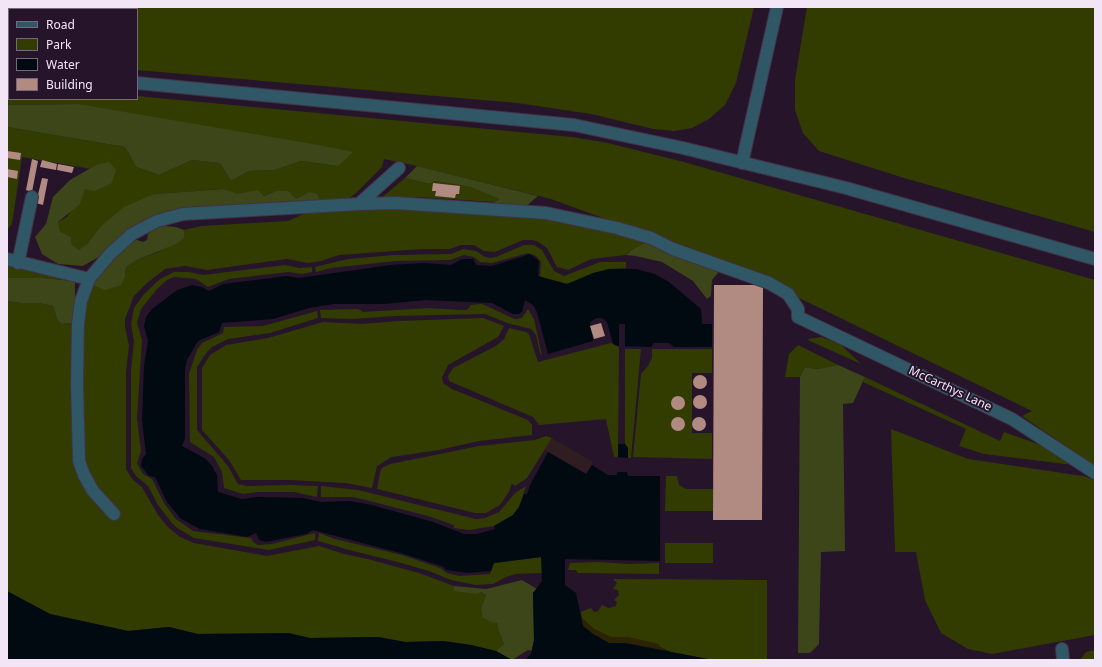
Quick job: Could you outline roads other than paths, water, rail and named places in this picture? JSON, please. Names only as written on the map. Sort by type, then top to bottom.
[{"type":"street","points":[[742,163],[777,7]]},
{"type":"street","points":[[138,83],[574,125],[846,188],[1095,259]]},
{"type":"street","points":[[114,514],[93,491],[84,475],[79,461],[77,383],[78,324],[81,301],[89,279],[110,254],[132,234],[157,221],[176,215],[359,204],[399,168]]},
{"type":"street","points":[[32,197],[13,261],[89,279]]},
{"type":"street","name":"McCarthys Lane","points":[[359,204],[396,203],[546,213],[616,228],[651,238],[673,249],[769,283],[788,294],[798,309],[798,317],[1012,418],[1095,473]]},
{"type":"water","points":[[530,254],[539,261],[538,276],[567,284],[593,273],[609,269],[636,269],[655,274],[669,282],[701,309],[702,324],[712,324],[712,347],[674,347],[669,343],[654,343],[651,347],[618,346],[613,344],[607,322],[602,318],[597,318],[590,322],[593,341],[548,354],[537,312],[533,305],[525,300],[522,312],[519,314],[513,314],[492,303],[425,300],[384,304],[334,304],[309,308],[273,319],[222,323],[219,332],[198,341],[187,360],[185,369],[185,438],[182,446],[206,459],[212,466],[217,475],[218,492],[242,499],[256,497],[303,498],[321,502],[349,501],[372,505],[433,522],[464,534],[477,534],[495,529],[494,526],[513,515],[519,507],[524,494],[527,494],[530,485],[548,452],[586,474],[592,465],[608,475],[617,475],[617,472],[627,472],[628,476],[660,476],[660,561],[565,559],[565,585],[576,593],[583,626],[593,634],[609,643],[625,643],[713,660],[525,660],[531,654],[534,640],[533,593],[542,581],[541,557],[494,563],[491,571],[467,573],[446,570],[444,567],[404,554],[313,530],[306,534],[266,542],[259,540],[256,533],[247,537],[200,529],[181,519],[167,502],[155,477],[149,476],[141,466],[142,459],[146,454],[142,420],[144,365],[148,341],[144,326],[146,317],[152,309],[177,290],[192,285],[202,287],[209,291],[223,284],[287,276],[299,278],[390,265],[424,263],[451,265],[462,259],[473,259],[476,265],[492,266]]},
{"type":"water","points":[[618,444],[625,444],[628,448],[628,458],[618,457]]},
{"type":"water","points":[[7,591],[50,614],[128,631],[169,627],[198,634],[288,633],[310,638],[378,637],[405,642],[443,641],[471,645],[496,651],[512,660],[7,660]]}]
